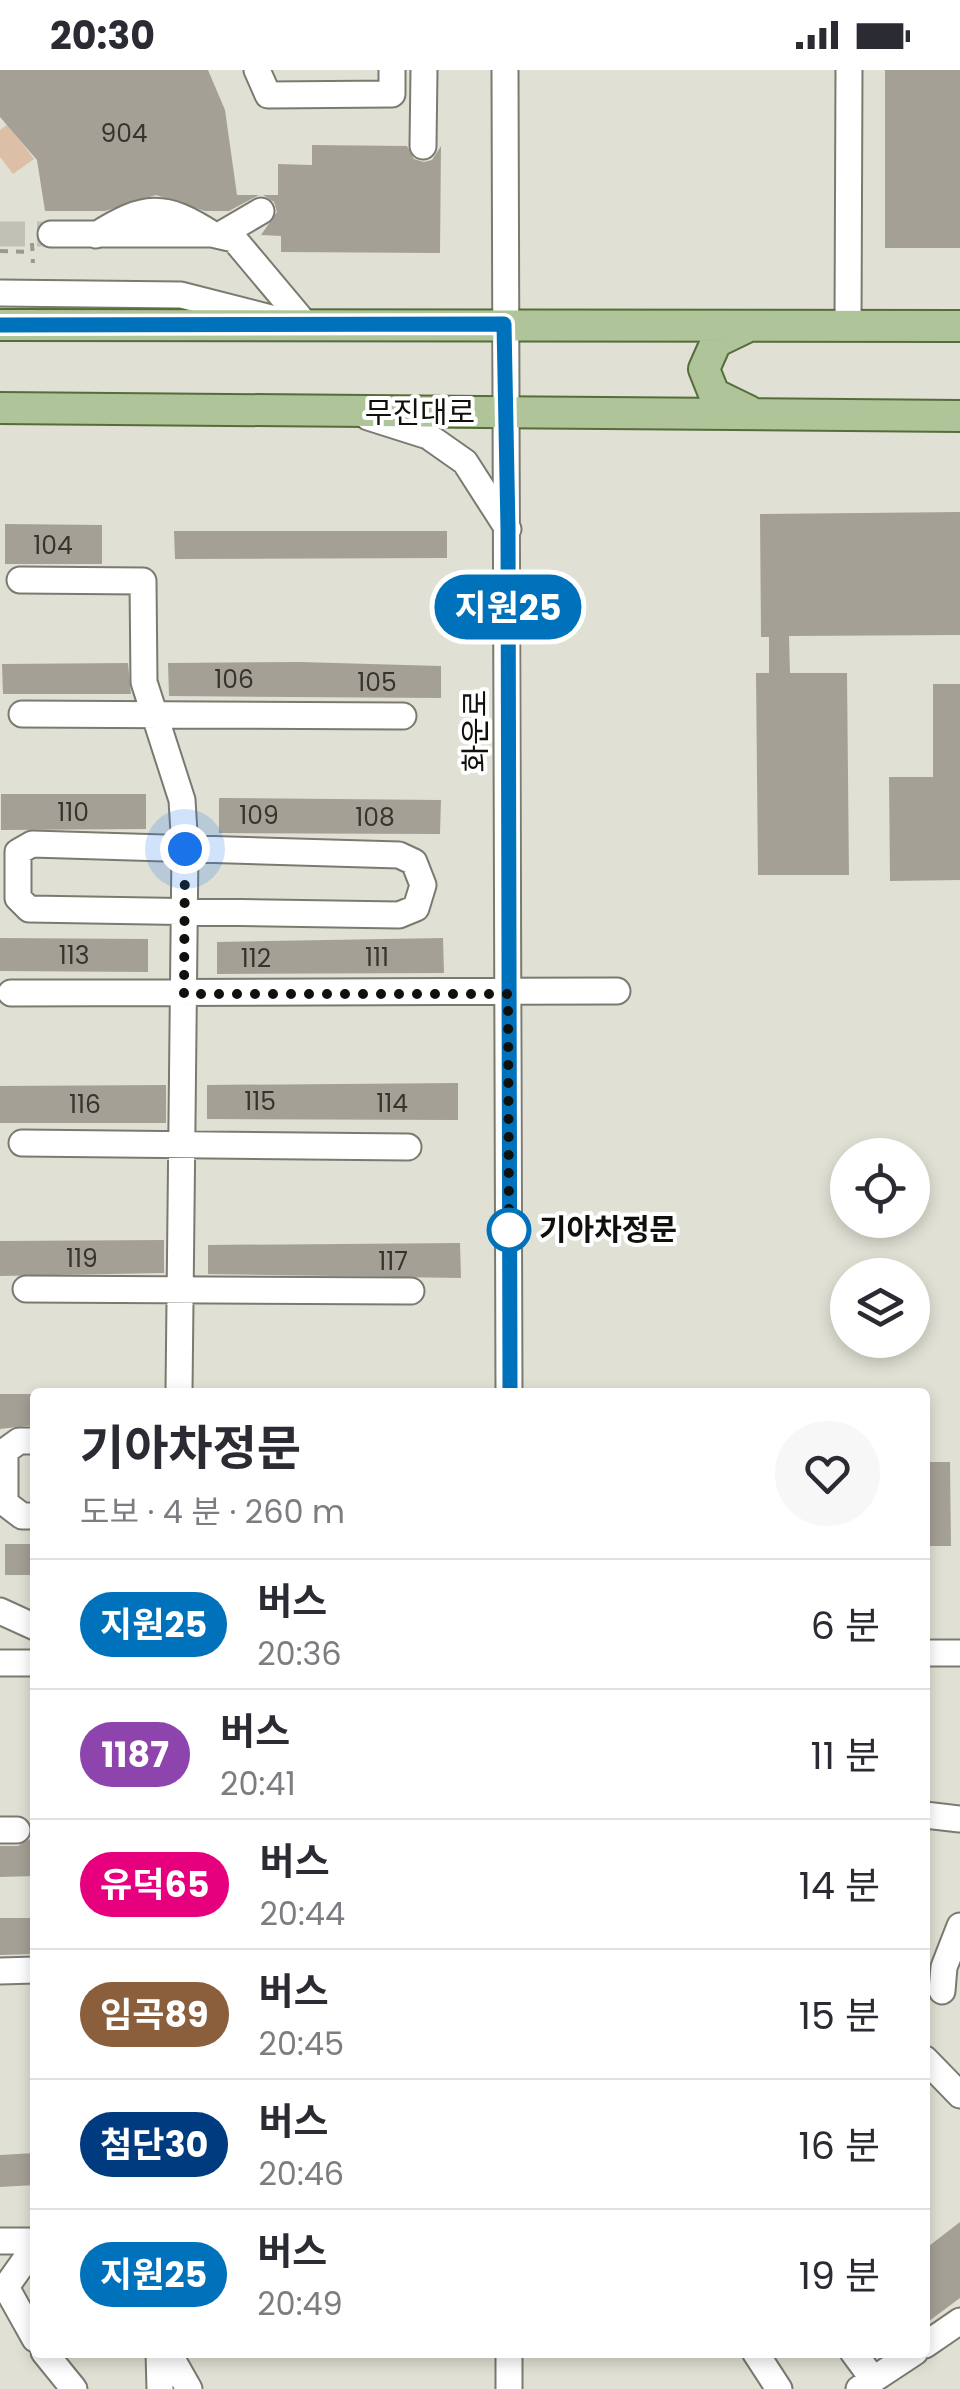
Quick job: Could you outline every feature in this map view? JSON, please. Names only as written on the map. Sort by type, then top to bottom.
[{"type":"main road","points":[[0,325],[960,326]]},
{"type":"main road","points":[[752,325],[716,342],[704,369],[714,394],[759,414]]},
{"type":"main road","name":"무진대로","points":[[0,408],[960,416]]},
{"type":"street","points":[[257,70],[268,95],[392,94],[392,70]]},
{"type":"street","points":[[423,146],[424,70]]},
{"type":"street","name":"화운로","points":[[505,70],[510,1388]]},
{"type":"street","points":[[848,326],[849,70]]},
{"type":"street","points":[[216,235],[261,211]]},
{"type":"street","points":[[38,242],[96,234],[216,235],[234,239],[303,326]]},
{"type":"street","points":[[0,278],[123,279],[303,326]]},
{"type":"street","points":[[0,294],[181,295]]},
{"type":"street","points":[[0,417],[58,409]]},
{"type":"street","points":[[354,412],[428,436],[465,462],[508,529]]},
{"type":"street","points":[[20,580],[143,581],[144,682],[182,800],[185,849],[180,1388]]},
{"type":"street","points":[[22,714],[403,716]]},
{"type":"street","points":[[32,844],[185,849],[399,855],[414,862],[423,884],[416,908],[399,914],[29,908],[18,898],[18,852],[32,844]]},
{"type":"street","points":[[12,993],[618,991]]},
{"type":"street","points":[[22,1143],[408,1147]]},
{"type":"street","points":[[26,1289],[411,1290]]},
{"type":"street","points":[[30,1441],[19,1441],[5,1451],[5,1503],[22,1516],[30,1516]]},
{"type":"street","points":[[0,1611],[30,1626]]},
{"type":"street","points":[[930,1653],[960,1653]]},
{"type":"street","points":[[0,1664],[30,1662]]},
{"type":"street","points":[[930,1816],[960,1819]]},
{"type":"street","points":[[942,1992],[944,1967],[960,1926]]},
{"type":"street","points":[[0,1971],[30,1970]]},
{"type":"street","points":[[930,2064],[960,2095]]},
{"type":"street","points":[[0,2240],[30,2243]]},
{"type":"street","points":[[30,2251],[6,2287],[30,2329]]},
{"type":"street","points":[[930,2342],[960,2321]]},
{"type":"street","points":[[49,2358],[74,2389]]},
{"type":"street","points":[[160,2358],[160,2389]]},
{"type":"street","points":[[171,2358],[189,2389]]},
{"type":"street","points":[[509,2358],[509,2389]]},
{"type":"street","points":[[760,2358],[779,2389]]},
{"type":"street","points":[[855,2358],[866,2384],[905,2358]]},
{"type":"path","points":[[0,251],[38,242],[32,264]]},
{"type":"shaded area","points":[[8,124],[34,159],[13,174],[0,157],[0,130]]},
{"type":"building","points":[[0,70],[208,70],[225,110],[237,195],[259,195],[229,211],[205,211],[156,195],[105,211],[45,211],[37,160],[0,117]]},
{"type":"building","points":[[885,70],[960,70],[960,248],[885,248]]},
{"type":"building","points":[[312,145],[407,146],[414,159],[424,162],[432,160],[441,146],[440,253],[281,252],[281,236],[261,235],[277,212],[274,202],[263,195],[278,195],[278,164],[312,165]]},
{"type":"building","points":[[960,512],[960,635],[789,636],[790,673],[847,673],[849,875],[758,875],[756,673],[769,673],[769,637],[761,637],[760,514]]},
{"type":"building","points":[[5,524],[102,525],[102,564],[5,564]]},
{"type":"building","points":[[174,531],[447,531],[447,558],[175,559]]},
{"type":"building","points":[[128,663],[131,694],[3,694],[2,664]]},
{"type":"building","points":[[168,663],[441,666],[441,698],[169,696]]},
{"type":"building","points":[[933,684],[960,684],[960,880],[890,881],[889,777],[933,777]]},
{"type":"building","points":[[1,794],[146,794],[146,829],[1,830]]},
{"type":"building","points":[[219,798],[441,800],[440,834],[219,833]]},
{"type":"building","points":[[0,938],[148,939],[148,972],[0,971]]},
{"type":"building","points":[[443,938],[444,973],[217,974],[217,942]]},
{"type":"building","points":[[458,1083],[458,1120],[207,1119],[207,1085]]},
{"type":"building","points":[[166,1085],[166,1123],[0,1123],[0,1086]]},
{"type":"building","points":[[164,1240],[164,1273],[0,1276],[0,1241]]},
{"type":"building","points":[[460,1243],[461,1278],[208,1274],[208,1245]]},
{"type":"building","points":[[0,1394],[30,1394],[30,1426],[0,1429]]},
{"type":"building","points":[[930,1462],[950,1462],[951,1546],[930,1546]]},
{"type":"building","points":[[5,1544],[30,1544],[30,1575],[5,1575]]},
{"type":"building","points":[[30,1839],[30,1876],[0,1877],[0,1846],[18,1846]]},
{"type":"building","points":[[0,1918],[30,1918],[30,1954],[0,1955]]},
{"type":"building","points":[[30,2153],[30,2185],[0,2187],[0,2155]]},
{"type":"building","points":[[960,2222],[960,2298],[930,2320],[930,2245]]},
{"type":"tunnel","points":[[0,234],[51,234]]},
{"type":"bus line","name":"지원25","points":[[0,325],[504,324],[510,1388]]},
{"type":"place","name":"기아차정문","points":[[509,1230]]},
{"type":"route","points":[[185,849],[184,994],[508,994],[509,1230]]}]
